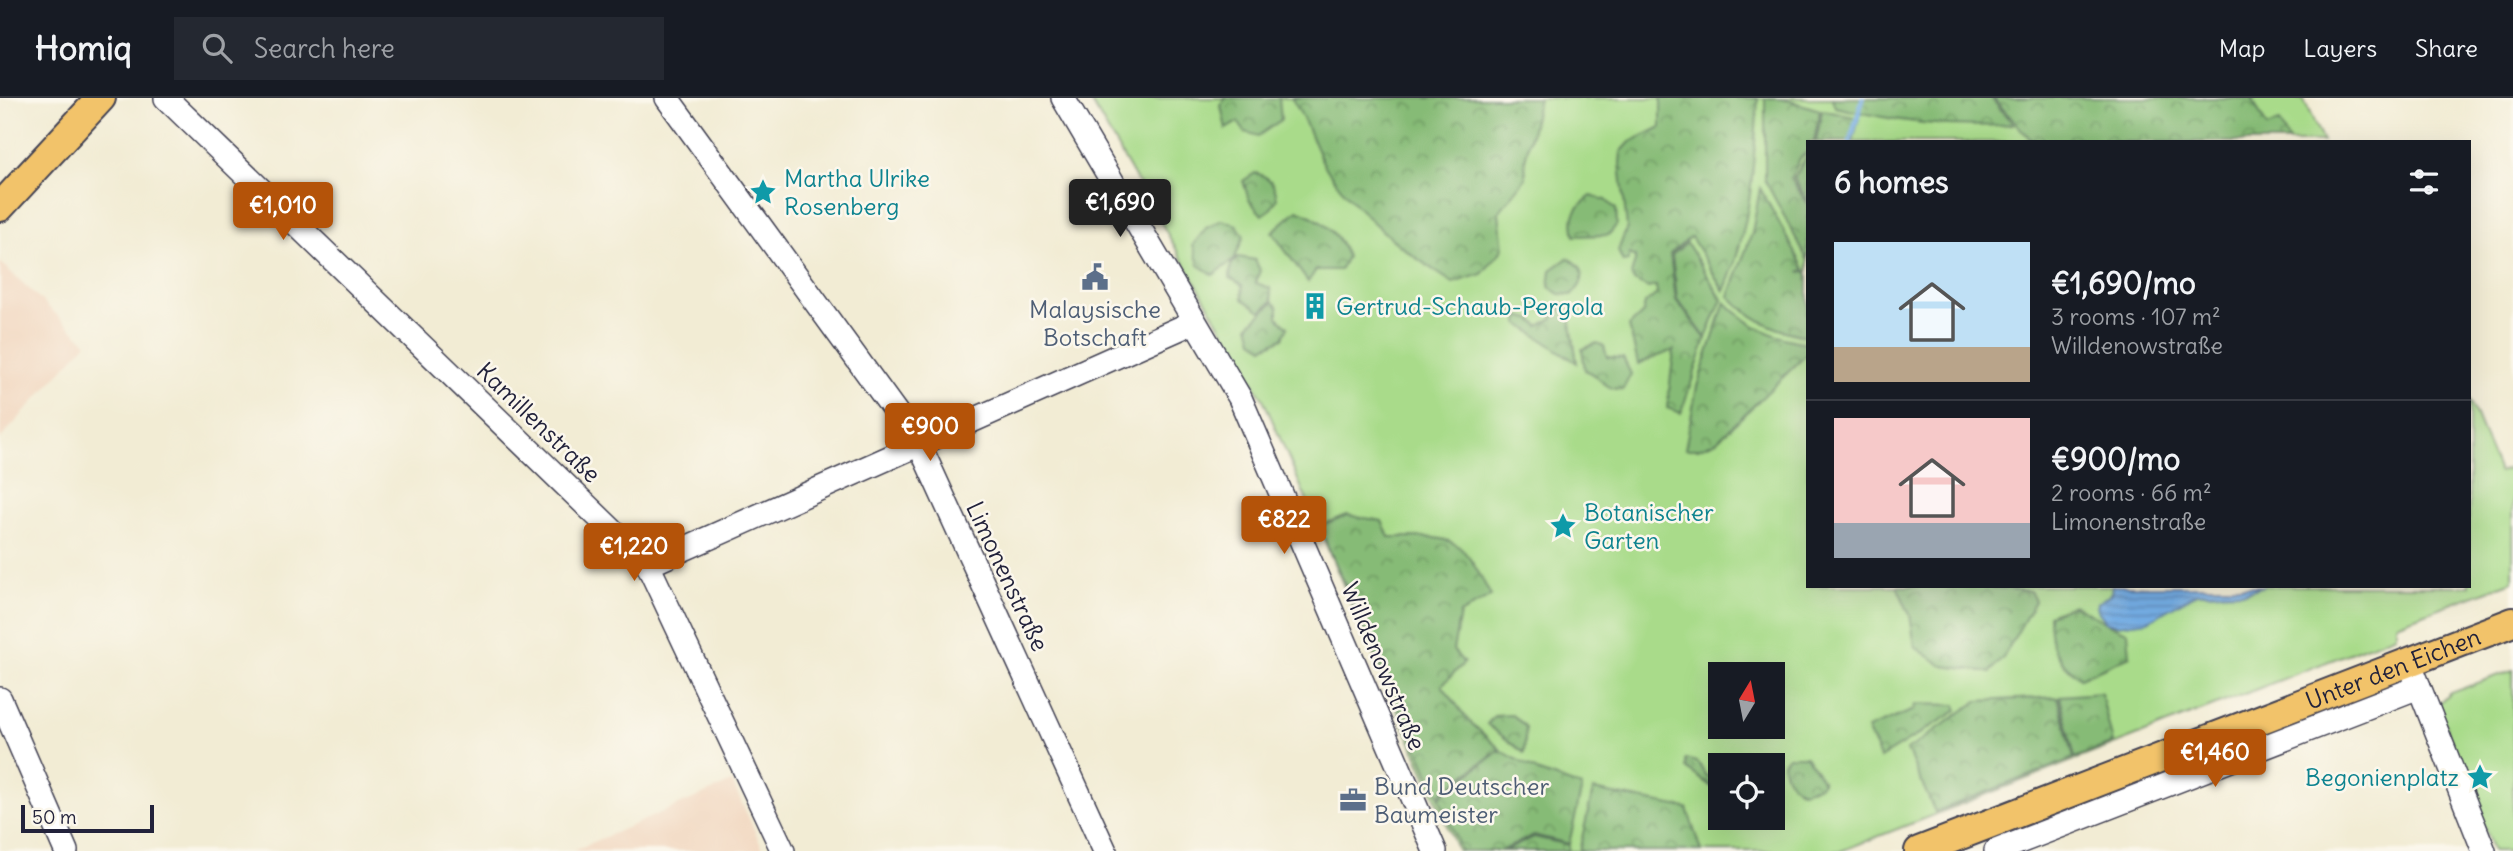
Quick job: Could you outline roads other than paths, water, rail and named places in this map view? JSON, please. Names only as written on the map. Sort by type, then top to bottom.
[{"type":"main road","points":[[0,207],[100,98]]},
{"type":"main road","name":"Unter den Eichen","points":[[1919,851],[2414,674],[2513,622]]},
{"type":"street","name":"Kamillenstraße","points":[[166,98],[648,565],[783,851]]},
{"type":"street","name":"Limonenstraße","points":[[667,98],[919,444],[1105,851]]},
{"type":"street","name":"Willdenowstraße","points":[[1063,98],[1240,398],[1435,851]]},
{"type":"street","points":[[648,565],[1194,322]]},
{"type":"street","points":[[2414,674],[2483,851]]},
{"type":"street","name":"Unter den Eichen","points":[[1996,851],[2414,674]]},
{"type":"street","points":[[0,699],[66,851]]},
{"type":"water","points":[[2113,588],[2258,588],[2245,592],[2197,593],[2148,621],[2117,625],[2106,622],[2096,608],[2097,603],[2112,593]]},
{"type":"waterway","points":[[1851,140],[1863,98]]},
{"type":"place","name":"Martha Ulrike Rosenberg","points":[[763,192]]},
{"type":"place","name":"Malaysische Botschaft","points":[[1095,277]]},
{"type":"place","name":"Gertrud-Schaub-Pergola","points":[[1315,306]]},
{"type":"place","name":"Botanischer Garten","points":[[1563,526]]},
{"type":"place","name":"Begonienplatz","points":[[2480,777]]},
{"type":"place","name":"Bund Deutscher Baumeister","points":[[1353,800]]}]
